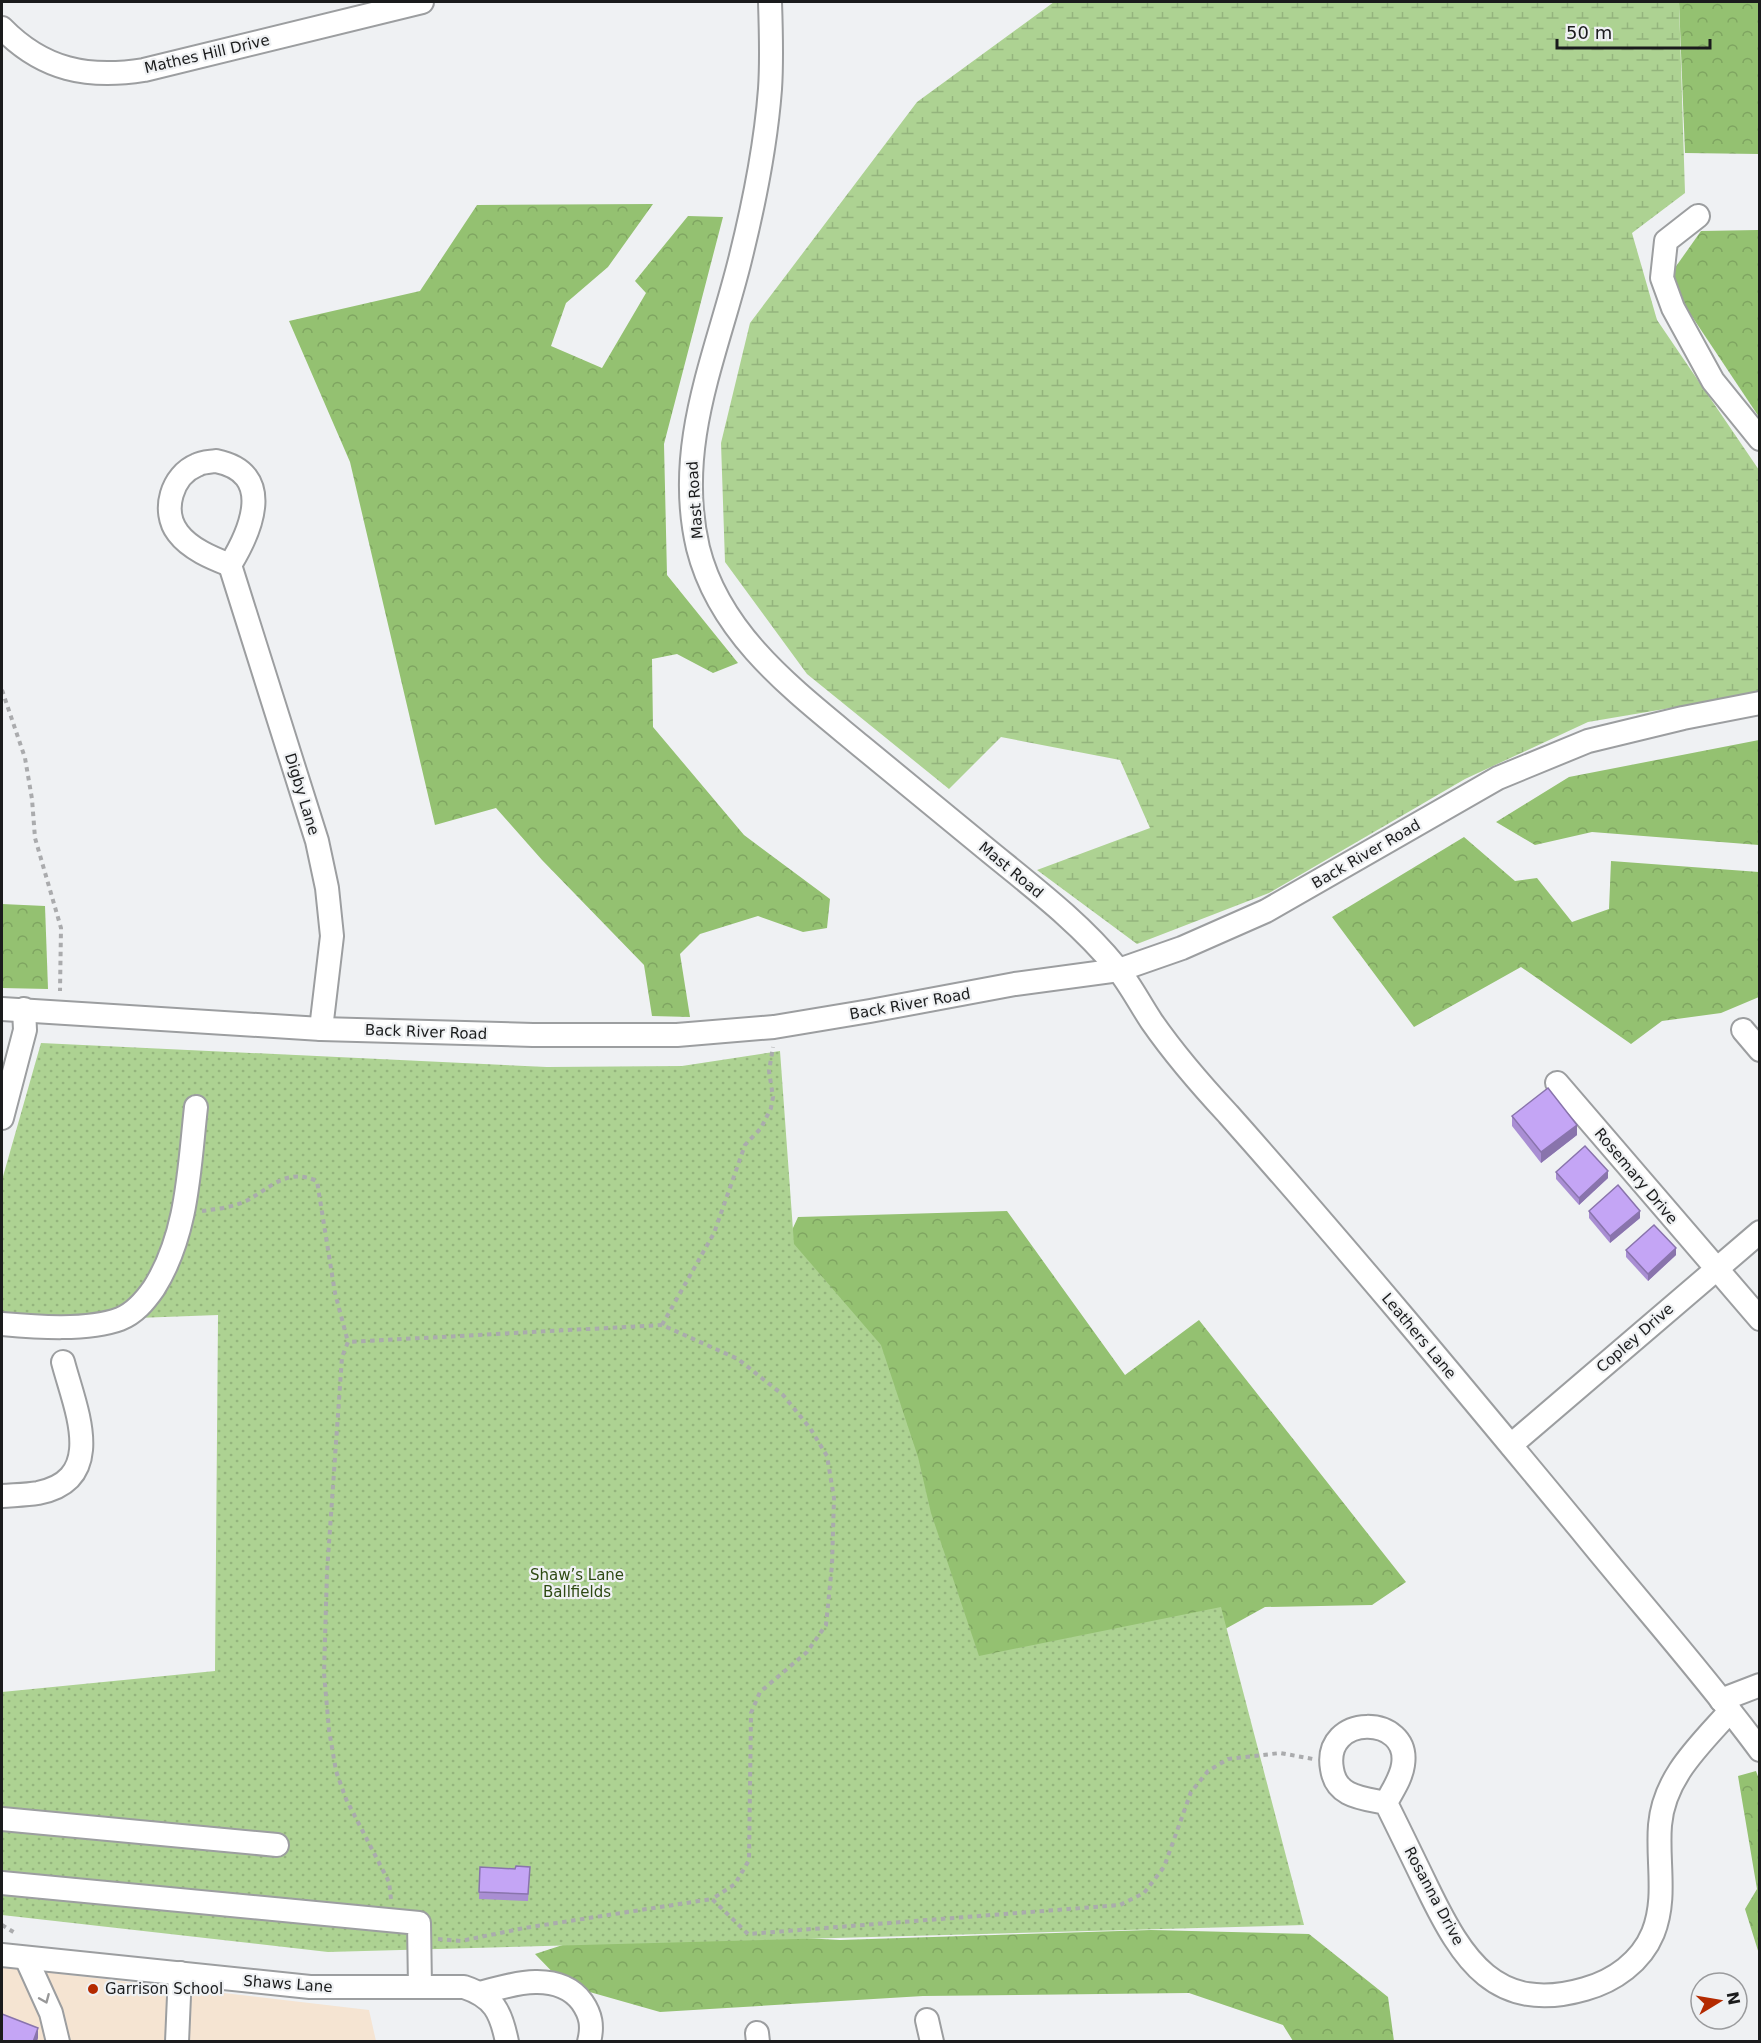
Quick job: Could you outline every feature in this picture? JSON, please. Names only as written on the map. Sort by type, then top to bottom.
[{"type":"street","name":"Mathes Hill Drive","points":[[2,28],[30,53],[52,63],[85,72],[121,74],[422,2]]},
{"type":"street","name":"Mast Road","points":[[770,2],[770,92],[759,164],[740,260],[700,400],[692,449],[694,522],[705,569],[714,592],[740,634],[791,687],[1055,906],[1093,941],[1119,970]]},
{"type":"street","points":[[1698,216],[1666,241],[1662,278],[1673,308],[1713,381],[1760,439]]},
{"type":"street","points":[[216,461],[232,464],[245,476],[254,494],[253,515],[245,540],[230,565],[208,556],[191,545],[177,533],[170,514],[171,493],[181,476],[197,465],[216,461]]},
{"type":"street","name":"Digby Lane","points":[[230,565],[317,841],[327,888],[332,936],[321,1029]]},
{"type":"street","name":"Back River Road","points":[[2,1009],[321,1029],[616,1036],[725,1032],[784,1025],[1015,984],[1119,970],[1182,948],[1266,911],[1498,778],[1538,761],[1588,741],[1683,718],[1760,703]]},
{"type":"street","name":"Leathers Lane","points":[[1119,970],[1154,1025],[1183,1063],[1307,1203],[1511,1445],[1760,1750]]},
{"type":"street","points":[[2,1118],[25,1030],[24,1009]]},
{"type":"street","points":[[1743,1030],[1760,1050]]},
{"type":"street","name":"Rosemary Drive","points":[[1557,1083],[1760,1319]]},
{"type":"street","points":[[2,1324],[75,1326],[121,1319],[147,1298],[171,1258],[180,1232],[196,1107]]},
{"type":"street","name":"Copley Drive","points":[[1511,1445],[1715,1268],[1760,1232]]},
{"type":"street","points":[[2,1496],[39,1493],[58,1486],[71,1478],[79,1465],[82,1446],[79,1422],[63,1362]]},
{"type":"street","points":[[1725,1706],[1760,1685]]},
{"type":"street","name":"Rosanna Drive","points":[[1386,1803],[1445,1923],[1460,1949],[1478,1969],[1497,1983],[1514,1991],[1535,1996],[1575,1992],[1594,1986],[1627,1968],[1642,1953],[1653,1934],[1662,1885],[1660,1825],[1664,1801],[1672,1780],[1725,1706]]},
{"type":"street","points":[[1361,1726],[1375,1726],[1389,1731],[1399,1744],[1403,1762],[1399,1778],[1386,1803],[1356,1797],[1342,1791],[1333,1778],[1330,1762],[1335,1743],[1346,1731],[1361,1726]]},
{"type":"street","points":[[2,1819],[277,1845]]},
{"type":"street","points":[[2,1883],[419,1923],[420,1987]]},
{"type":"street","name":"Shaws Lane","points":[[2,1955],[310,1987],[464,1987],[480,1992]]},
{"type":"street","points":[[26,1958],[51,2013],[58,2042]]},
{"type":"street","points":[[177,2042],[180,1973]]},
{"type":"street","points":[[480,1992],[516,1983],[543,1982],[564,1987],[578,1997],[589,2011],[592,2029],[589,2042]]},
{"type":"street","points":[[480,1992],[494,2005],[503,2022],[507,2042]]},
{"type":"path","points":[[2,690],[25,758],[33,799],[35,838],[61,928],[60,991]]},
{"type":"path","points":[[662,1325],[714,1233],[745,1145],[761,1128],[771,1108],[773,1097],[769,1071],[774,1044]]},
{"type":"path","points":[[183,1214],[221,1209],[246,1201],[278,1181],[291,1176],[306,1176],[317,1181],[335,1293],[348,1342],[342,1357],[327,1572],[324,1673],[329,1730],[336,1771],[346,1798],[389,1882],[393,1921]]},
{"type":"path","points":[[348,1342],[662,1325],[738,1359],[783,1395],[810,1428],[827,1456],[834,1498],[832,1565],[826,1625],[807,1652],[760,1692],[751,1713],[749,1860],[735,1884],[712,1899],[536,1926],[460,1941],[419,1937]]},
{"type":"path","points":[[712,1899],[748,1934],[1120,1905],[1144,1893],[1164,1867],[1191,1792],[1208,1771],[1228,1759],[1280,1753],[1330,1762]]},
{"type":"path","points":[[2,1924],[15,1933]]},
{"type":"shaded area","name":"Garrison School","points":[[2,1967],[369,2010],[376,2041],[2,2042]]},
{"type":"green space","points":[[1054,2],[1679,2],[1685,193],[1632,233],[1657,320],[1759,470],[1759,693],[1588,722],[1465,779],[1269,893],[1137,944],[1037,870],[1150,828],[1120,760],[1001,737],[949,789],[807,674],[725,562],[721,443],[750,323],[917,102]]},
{"type":"green space","points":[[1679,2],[1759,2],[1759,154],[1685,153]]},
{"type":"green space","points":[[653,204],[608,267],[566,303],[551,346],[602,368],[646,293],[635,281],[688,216],[723,217],[664,444],[667,575],[738,663],[713,673],[677,654],[652,659],[653,727],[744,835],[830,899],[827,928],[803,932],[758,916],[700,934],[680,954],[690,1017],[652,1016],[644,965],[542,860],[496,808],[435,825],[350,462],[289,321],[420,291],[477,205]]},
{"type":"green space","points":[[1758,230],[1759,417],[1685,306],[1672,272],[1701,231]]},
{"type":"green space","points":[[1759,740],[1759,845],[1592,832],[1535,845],[1496,822],[1569,777]]},
{"type":"green space","points":[[1464,837],[1515,881],[1537,878],[1572,922],[1609,909],[1611,861],[1759,872],[1759,997],[1721,1013],[1662,1021],[1631,1044],[1521,967],[1414,1027],[1332,917]]},
{"type":"green space","points":[[2,904],[45,906],[48,989],[2,988]]},
{"type":"green space","name":"Shaw’s Lane Ballfields","points":[[41,1043],[547,1067],[682,1066],[780,1051],[794,1244],[881,1345],[918,1457],[931,1513],[979,1656],[1221,1607],[1304,1925],[328,1952],[2,1915],[2,1692],[215,1671],[218,1315],[2,1323],[2,1180]]},
{"type":"green space","points":[[1007,1211],[1125,1375],[1199,1320],[1406,1582],[1372,1605],[1265,1607],[1162,1664],[929,1674],[771,1276],[798,1217]]},
{"type":"green space","points":[[1756,1771],[1760,1782],[1759,1954],[1745,1909],[1757,1889],[1738,1776]]},
{"type":"green space","points":[[615,1928],[840,1940],[1151,1930],[1309,1934],[1388,1997],[1394,2041],[1293,2041],[1283,2025],[1189,1993],[923,1996],[660,2012],[565,1985],[535,1954]]},
{"type":"building","points":[[1548,1088],[1577,1125],[1541,1152],[1512,1116]]},
{"type":"building","points":[[1585,1146],[1608,1171],[1579,1198],[1556,1172]]},
{"type":"building","points":[[1618,1185],[1640,1211],[1610,1236],[1589,1211]]},
{"type":"building","points":[[1654,1225],[1676,1248],[1648,1274],[1626,1250]]},
{"type":"building","points":[[516,1866],[530,1867],[528,1894],[479,1892],[480,1867],[515,1869]]},
{"type":"building","points":[[2,2014],[38,2028],[33,2042],[2,2042]]},
{"type":"place","name":"Garrison School","points":[[93,1989]]}]
